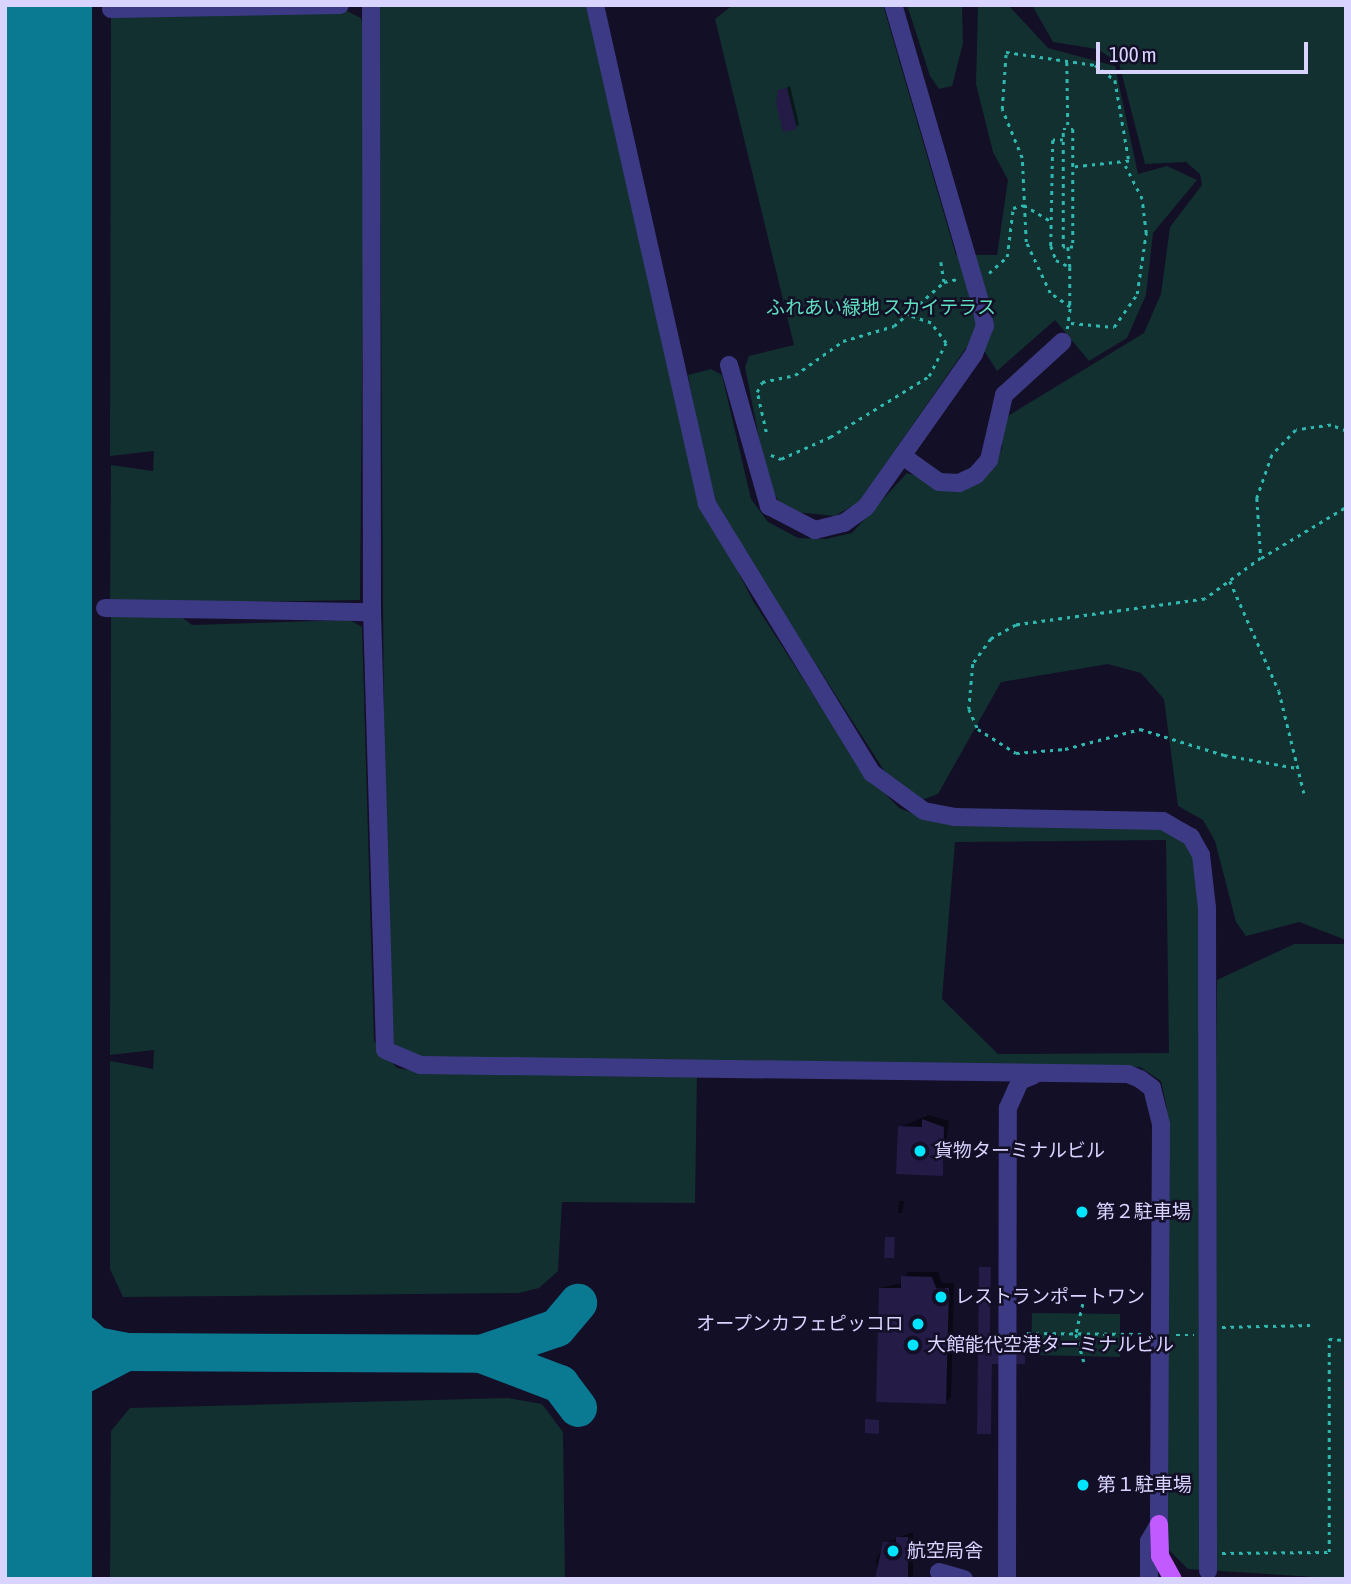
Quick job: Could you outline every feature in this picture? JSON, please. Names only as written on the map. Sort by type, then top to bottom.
[{"type":"main road","points":[[1159,1524],[1160,1556],[1173,1579]]},
{"type":"street","points":[[111,9],[340,5]]},
{"type":"street","points":[[371,5],[372,612],[382,1034],[396,1060],[1128,1074],[1152,1088],[1161,1125],[1156,1335],[1159,1524],[1149,1541],[1149,1579]]},
{"type":"street","points":[[595,5],[707,504],[872,773],[907,802],[955,817],[1163,821],[1191,837],[1201,855],[1207,908],[1208,1562]]},
{"type":"street","points":[[729,365],[763,495],[793,523],[815,530],[844,523],[866,508],[904,457],[985,327],[973,276],[893,5]]},
{"type":"street","points":[[904,457],[939,482],[959,483],[976,475],[989,460],[1004,395],[1062,342]]},
{"type":"street","points":[[106,608],[372,612]]},
{"type":"street","points":[[1007,1579],[1008,1108],[1020,1081],[1037,1074]]},
{"type":"street","points":[[939,1572],[964,1579]]},
{"type":"path","points":[[1070,307],[1050,293],[1034,268],[1024,205],[1022,158],[1002,110],[1006,52],[1106,68],[1115,79],[1129,162],[1125,166],[1073,167]]},
{"type":"path","points":[[1067,62],[1068,129],[1063,140],[1063,247],[1068,247]]},
{"type":"path","points":[[1062,342],[1070,323],[1068,247],[1073,129],[1068,129]]},
{"type":"path","points":[[1063,140],[1053,140],[1051,246],[1056,260],[1070,267]]},
{"type":"path","points":[[1070,323],[1114,327],[1137,294],[1146,233],[1142,199],[1125,166]]},
{"type":"path","points":[[911,316],[931,323],[946,343],[929,376],[830,437],[781,458],[770,454],[757,392],[762,382],[795,375],[843,341],[911,316],[922,296],[944,282],[997,271],[1007,257],[1013,208],[1024,205],[1051,221]]},
{"type":"path","points":[[941,262],[944,282]]},
{"type":"path","points":[[1261,558],[1257,498],[1272,454],[1296,430],[1331,425],[1346,431]]},
{"type":"path","points":[[1297,768],[1224,755],[1140,729],[1065,749],[1016,753],[978,729],[969,709],[973,664],[991,639],[1016,625],[1205,599],[1261,558],[1346,507]]},
{"type":"path","points":[[1230,580],[1279,691],[1304,793]]},
{"type":"path","points":[[1083,1304],[1076,1334],[1084,1363]]},
{"type":"path","points":[[1027,1333],[1156,1335],[1310,1325]]},
{"type":"path","points":[[1208,1562],[1329,1552],[1329,1339],[1346,1340]]},
{"type":"green space","points":[[379,5],[589,5],[699,496],[753,601],[861,769],[899,808],[924,818],[1158,827],[1191,846],[1202,882],[1214,1269],[1217,980],[1294,944],[1346,944],[1346,1579],[1188,1569],[1168,1549],[1167,1109],[1161,1081],[1140,1067],[404,1057],[386,1040]],"holes":[[[1166,840],[1169,1053],[998,1054],[942,999],[955,842]]]},
{"type":"green space","name":"ふれあい緑地 スカイテラス","points":[[733,5],[883,5],[956,255],[997,255],[1008,180],[993,152],[976,84],[978,5],[1008,5],[1048,48],[1115,66],[1138,174],[1167,166],[1197,180],[1153,233],[1146,295],[1127,338],[1089,361],[1055,320],[997,371],[985,352],[966,348],[859,502],[835,516],[785,511],[768,484],[745,367],[749,356],[794,345],[715,19]]},
{"type":"green space","points":[[907,5],[962,5],[963,43],[952,86],[939,89],[930,76]]},
{"type":"green space","points":[[1032,5],[1346,5],[1346,940],[1299,922],[1246,936],[1236,922],[1215,841],[1203,820],[1178,806],[1164,699],[1141,673],[1108,664],[1001,682],[938,794],[919,801],[894,786],[712,502],[688,375],[711,369],[722,375],[751,499],[768,522],[798,538],[826,539],[852,533],[907,473],[960,489],[981,483],[1002,449],[1003,419],[1144,333],[1161,294],[1170,227],[1202,185],[1200,174],[1186,162],[1145,164],[1119,63],[1097,49],[1053,42]]},
{"type":"green space","points":[[347,11],[361,18],[365,41],[360,600],[110,604],[111,465],[153,471],[154,451],[110,456],[111,16]]},
{"type":"green space","points":[[111,615],[179,615],[192,625],[350,620],[362,627],[374,1041],[397,1068],[416,1071],[697,1074],[695,1203],[562,1202],[558,1271],[539,1288],[519,1293],[123,1297],[110,1269],[110,1061],[153,1069],[154,1050],[110,1055]]},
{"type":"green space","points":[[1032,1313],[1120,1314],[1120,1357],[1031,1355]]},
{"type":"green space","points":[[508,1398],[542,1404],[563,1432],[565,1579],[110,1579],[111,1431],[130,1408]]},
{"type":"building","points":[[787,88],[797,129],[783,132],[776,104],[778,90]]},
{"type":"building","name":"貨物ターミナルビル","points":[[922,1119],[944,1127],[943,1176],[896,1174],[898,1126],[922,1127]]},
{"type":"building","points":[[885,1237],[895,1237],[894,1258],[884,1258]]},
{"type":"building","points":[[979,1267],[991,1267],[990,1347],[1025,1347],[1025,1364],[992,1364],[991,1434],[977,1434]]},
{"type":"building","name":"大館能代空港ターミナルビル","points":[[901,1276],[932,1277],[936,1288],[949,1288],[946,1404],[876,1402],[879,1288],[901,1288]]},
{"type":"building","points":[[865,1419],[879,1420],[879,1434],[865,1433]]},
{"type":"building","name":"航空局舎","points":[[896,1537],[908,1537],[908,1579],[875,1579],[883,1542],[896,1542]]},
{"type":"taxiway","points":[[44,1274],[58,1313],[96,1346],[126,1352],[481,1354],[560,1384],[578,1408]]},
{"type":"taxiway","points":[[481,1354],[557,1328],[578,1303]]},
{"type":"taxiway","points":[[44,1434],[67,1383],[126,1352]]},
{"type":"runway","points":[[44,5],[44,1579]]},
{"type":"place","name":"貨物ターミナルビル","points":[[920,1151]]},
{"type":"place","name":"第２駐車場","points":[[1082,1212]]},
{"type":"place","name":"レストランポートワン","points":[[941,1297]]},
{"type":"place","name":"オープンカフェピッコロ","points":[[918,1324]]},
{"type":"place","name":"大館能代空港ターミナルビル","points":[[913,1345]]},
{"type":"place","name":"第１駐車場","points":[[1083,1485]]},
{"type":"place","name":"航空局舎","points":[[893,1551]]}]
